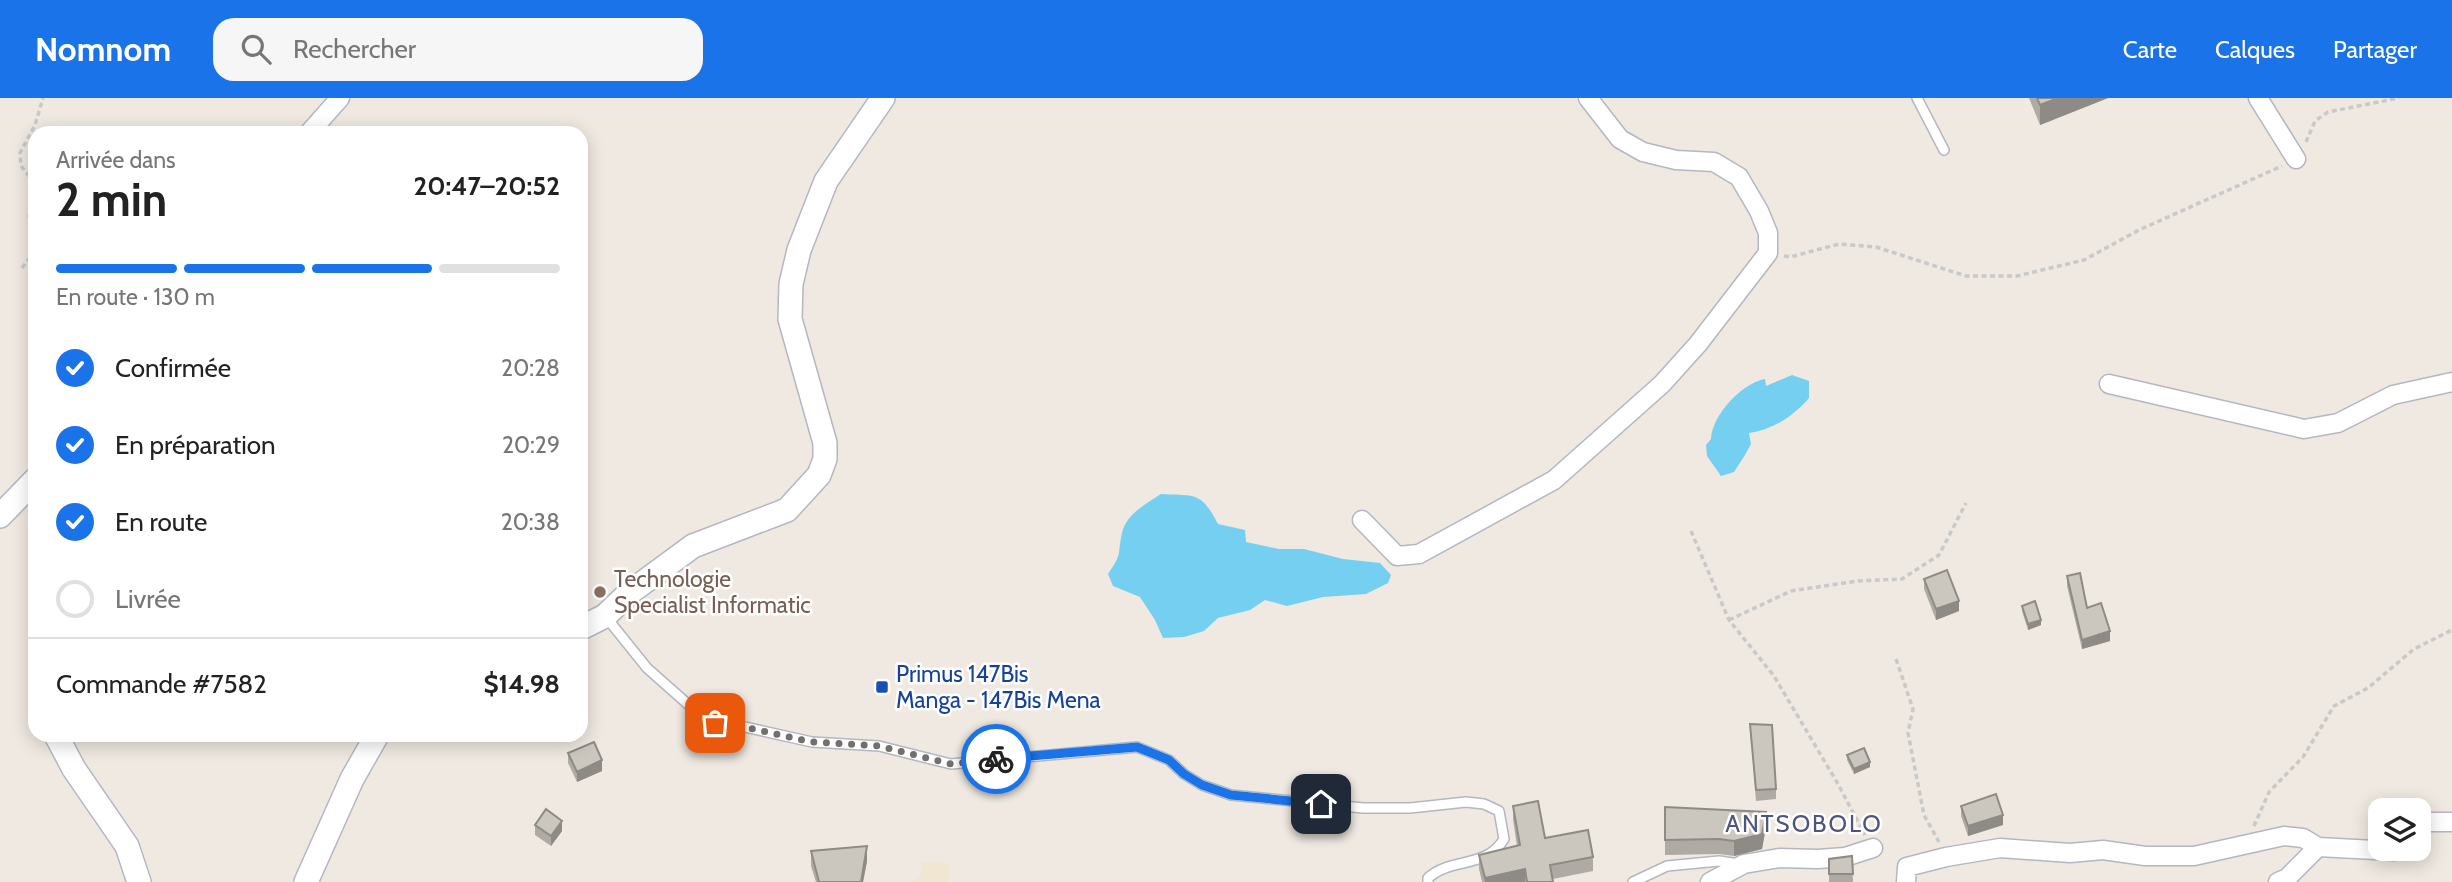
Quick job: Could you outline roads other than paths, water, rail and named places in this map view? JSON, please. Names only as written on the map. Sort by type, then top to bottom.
[{"type":"street","points":[[315,126],[340,98]]},
{"type":"street","points":[[588,624],[605,616],[629,593],[693,547],[787,510],[820,475],[825,459],[825,443],[790,319],[791,284],[799,250],[826,181],[883,98]]},
{"type":"street","points":[[1362,520],[1397,556],[1419,554],[1554,480],[1662,384],[1698,344],[1768,253],[1768,233],[1740,177],[1714,162],[1676,160],[1643,152],[1620,139],[1588,98]]},
{"type":"street","points":[[2258,98],[2296,159]]},
{"type":"street","points":[[2109,384],[2304,429],[2338,423],[2393,395],[2452,382]]},
{"type":"street","points":[[0,516],[28,487]]},
{"type":"street","points":[[60,742],[74,769],[127,846],[139,882]]},
{"type":"street","points":[[306,882],[352,779],[373,742]]},
{"type":"street","points":[[2431,822],[2452,822]]},
{"type":"street","points":[[1906,882],[1908,867],[1946,857],[2000,848],[2070,853],[2103,850],[2145,856],[2194,856],[2284,836],[2303,838],[2319,847],[2368,850]]},
{"type":"street","points":[[2278,882],[2287,878],[2319,847]]},
{"type":"street","points":[[1710,882],[1744,864],[1779,858],[1845,857],[1872,848]]},
{"type":"lane","points":[[1917,98],[1944,150]]},
{"type":"lane","points":[[605,616],[647,668],[691,708],[715,723],[812,742],[879,746],[951,764],[1137,747],[1169,760],[1184,774],[1202,785],[1231,795],[1363,808],[1410,808],[1466,802],[1484,804],[1499,811],[1504,839],[1497,851],[1478,860],[1434,872],[1428,882]]},
{"type":"lane","points":[[1633,882],[1667,866],[1719,861],[1744,864]]},
{"type":"water","points":[[1792,375],[1809,381],[1809,398],[1797,411],[1782,421],[1749,433],[1751,444],[1734,472],[1721,476],[1707,456],[1706,445],[1722,411],[1738,393],[1756,382],[1765,379],[1766,386]]},
{"type":"water","points":[[1161,494],[1196,497],[1207,506],[1218,524],[1245,530],[1246,542],[1380,563],[1391,575],[1388,583],[1366,594],[1323,597],[1287,606],[1265,600],[1250,610],[1218,618],[1204,631],[1184,637],[1163,638],[1140,597],[1113,586],[1108,574],[1118,558],[1124,526],[1137,510]]},
{"type":"place","name":"Technologie Specialist Informatic","points":[[600,592]]},
{"type":"place","name":"Primus 147Bis Manga - 147Bis Mena","points":[[882,687]]},
{"type":"district","name":"ANTSOBOLO","points":[[1804,823]]}]
